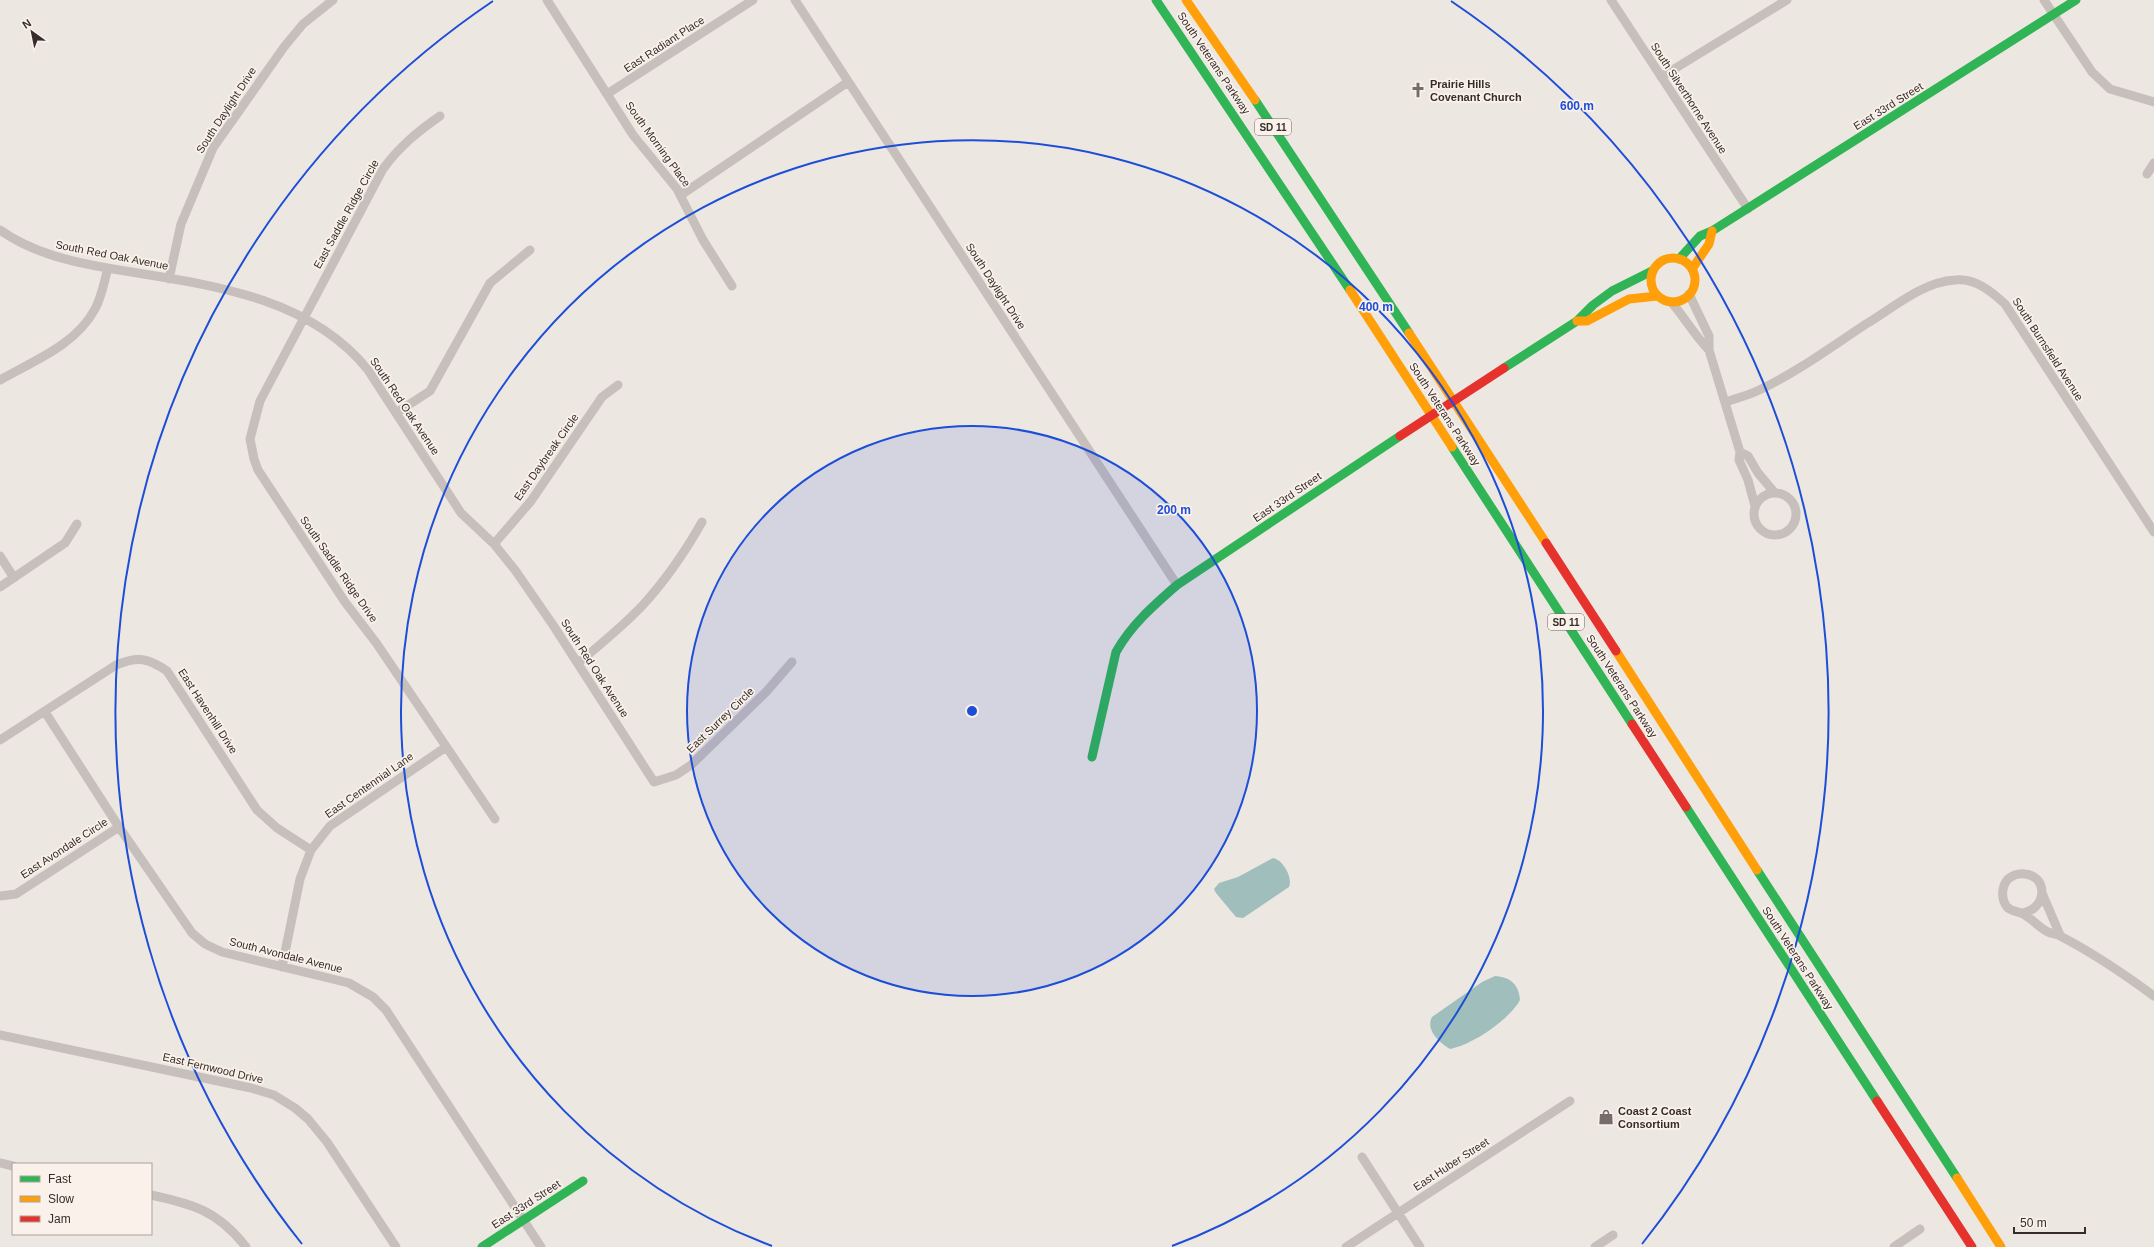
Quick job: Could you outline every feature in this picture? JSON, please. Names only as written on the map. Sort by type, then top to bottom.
[{"type":"main road","name":"South Veterans Parkway","points":[[1156,0],[1257,149],[1972,1247]]},
{"type":"main road","name":"South Veterans Parkway","points":[[1186,0],[1261,109],[1454,401],[2001,1247]]},
{"type":"main road","name":"East 33rd Street","points":[[1092,757],[1116,652],[1135,625],[1177,585],[1431,415],[1578,321],[1587,308],[1631,280],[1652,271],[1664,260],[1679,259],[1700,236],[1712,231],[1748,209],[2076,0]]},
{"type":"main road","points":[[1652,271],[1651,286],[1657,296],[1672,303],[1681,301],[1689,294],[1694,284],[1692,269],[1709,244],[1712,231]]},
{"type":"main road","points":[[1679,259],[1692,269]]},
{"type":"main road","name":"East 33rd Street","points":[[1578,321],[1587,321],[1617,303],[1629,299],[1657,296]]},
{"type":"main road","name":"East 33rd Street","points":[[482,1247],[583,1181]]},
{"type":"street","name":"South Daylight Drive","points":[[170,279],[181,224],[213,148],[284,47],[308,19],[333,0]]},
{"type":"street","name":"South Morning Place","points":[[547,0],[633,135],[662,169],[681,195],[703,240],[732,286]]},
{"type":"street","name":"East Radiant Place","points":[[607,94],[753,0]]},
{"type":"street","name":"South Daylight Drive","points":[[795,0],[1177,585]]},
{"type":"street","name":"South Silverthorne Avenue","points":[[1611,0],[1748,209]]},
{"type":"street","points":[[1661,77],[1787,0]]},
{"type":"street","points":[[2044,0],[2092,72],[2110,89],[2154,102]]},
{"type":"street","points":[[681,195],[848,82]]},
{"type":"street","name":"East Saddle Ridge Circle","points":[[305,318],[383,169],[400,147],[413,134],[440,116]]},
{"type":"street","points":[[2147,174],[2154,163]]},
{"type":"street","name":"South Red Oak Avenue","points":[[0,230],[39,252],[75,262],[243,293],[270,302],[305,318],[335,338],[356,356],[396,413],[461,513],[494,544],[515,570],[578,663],[654,782]]},
{"type":"street","points":[[396,413],[430,391],[490,283],[530,250]]},
{"type":"street","points":[[0,380],[70,340],[82,328],[96,309],[108,268]]},
{"type":"street","name":"South Burnsfield Avenue","points":[[1726,402],[1756,392],[1782,378],[1909,296],[1939,282],[1956,280],[1973,282],[1987,289],[2005,304],[2154,532]]},
{"type":"street","points":[[1689,294],[1709,336],[1709,350],[1740,452],[1739,460],[1748,480],[1755,506],[1754,520],[1762,531],[1774,536],[1787,532],[1796,520],[1795,506],[1785,495],[1774,492],[1758,473],[1748,456],[1740,452]]},
{"type":"street","points":[[1672,303],[1684,317],[1698,339],[1709,350]]},
{"type":"street","name":"South Saddle Ridge Drive","points":[[305,318],[260,401],[250,439],[254,459],[265,482],[341,596],[377,644],[495,819]]},
{"type":"street","name":"East Daybreak Circle","points":[[494,544],[531,501],[602,397],[618,385]]},
{"type":"street","points":[[1755,506],[1764,496],[1774,492]]},
{"type":"street","points":[[578,663],[613,634],[642,606],[673,567],[702,522]]},
{"type":"street","points":[[0,587],[65,543],[77,524]]},
{"type":"street","points":[[0,556],[14,578]]},
{"type":"street","name":"East Havenhill Drive","points":[[0,740],[125,662],[138,659],[157,664],[167,671],[175,682],[257,810],[276,828],[311,850]]},
{"type":"street","name":"East Surrey Circle","points":[[654,782],[676,775],[691,765],[766,692],[792,662]]},
{"type":"street","name":"South Avondale Avenue","points":[[45,712],[119,827],[192,933],[205,944],[222,952],[349,983],[373,997],[386,1010],[541,1247]]},
{"type":"street","name":"East Centennial Lane","points":[[282,966],[300,879],[311,850],[330,826],[446,747]]},
{"type":"street","name":"East Avondale Circle","points":[[0,896],[16,894],[119,827]]},
{"type":"street","points":[[2060,935],[2042,893],[2041,887],[2033,877],[2020,874],[2008,879],[2002,890],[2005,903],[2009,908],[2037,922],[2048,932],[2060,935],[2110,964],[2154,996]]},
{"type":"street","points":[[2021,913],[2027,913],[2038,905],[2042,893]]},
{"type":"street","name":"East Fernwood Drive","points":[[0,1035],[251,1088],[274,1095],[295,1108],[308,1119],[327,1142],[396,1247]]},
{"type":"street","name":"East Huber Street","points":[[1346,1247],[1570,1101]]},
{"type":"street","points":[[1362,1157],[1420,1247]]},
{"type":"street","points":[[0,1163],[12,1166]]},
{"type":"street","points":[[152,1196],[185,1203],[212,1214],[246,1247]]},
{"type":"street","points":[[1894,1247],[1920,1229]]},
{"type":"street","points":[[1595,1247],[1613,1235]]},
{"type":"water","points":[[1273,858],[1277,859],[1284,865],[1290,879],[1289,887],[1243,918],[1236,917],[1214,889],[1219,883],[1238,877]]},
{"type":"water","points":[[1495,976],[1505,978],[1513,982],[1518,990],[1520,1000],[1508,1016],[1479,1037],[1459,1047],[1450,1049],[1438,1040],[1432,1031],[1430,1022],[1432,1017],[1482,982]]},
{"type":"traffic: fast","points":[[1156,0],[1350,290]]},
{"type":"traffic: fast","points":[[1679,259],[1700,236],[1712,231],[2076,0]]},
{"type":"traffic: fast","points":[[1255,100],[1409,333]]},
{"type":"traffic: fast","points":[[1504,368],[1577,321],[1593,305],[1612,291],[1652,271]]},
{"type":"traffic: fast","points":[[1092,757],[1116,652],[1136,624],[1177,585],[1400,436]]},
{"type":"traffic: fast","points":[[1452,447],[1632,724]]},
{"type":"traffic: fast","points":[[1686,807],[1877,1101]]},
{"type":"traffic: fast","points":[[1757,870],[1957,1178]]},
{"type":"traffic: fast","points":[[482,1247],[583,1181]]},
{"type":"traffic: slow","points":[[1186,0],[1255,100]]},
{"type":"traffic: slow","points":[[1692,269],[1709,244],[1712,231]]},
{"type":"traffic: slow","points":[[1673,258],[1685,262],[1691,268],[1695,280],[1691,292],[1685,298],[1673,302],[1661,298],[1655,292],[1651,280],[1655,268],[1661,262],[1673,258]]},
{"type":"traffic: slow","points":[[1350,290],[1452,447]]},
{"type":"traffic: slow","points":[[1577,321],[1587,321],[1629,299],[1657,296]]},
{"type":"traffic: slow","points":[[1409,333],[1546,543]]},
{"type":"traffic: slow","points":[[1616,651],[1757,870]]},
{"type":"traffic: slow","points":[[1957,1178],[2001,1247]]},
{"type":"traffic: jam","points":[[1400,436],[1504,368]]},
{"type":"traffic: jam","points":[[1546,543],[1616,651]]},
{"type":"traffic: jam","points":[[1632,724],[1686,807]]},
{"type":"traffic: jam","points":[[1877,1101],[1972,1247]]},
{"type":"place","name":"Prairie Hills Covenant Church","points":[[1418,90]]},
{"type":"place","name":"Coast 2 Coast Consortium","points":[[1606,1117]]}]
